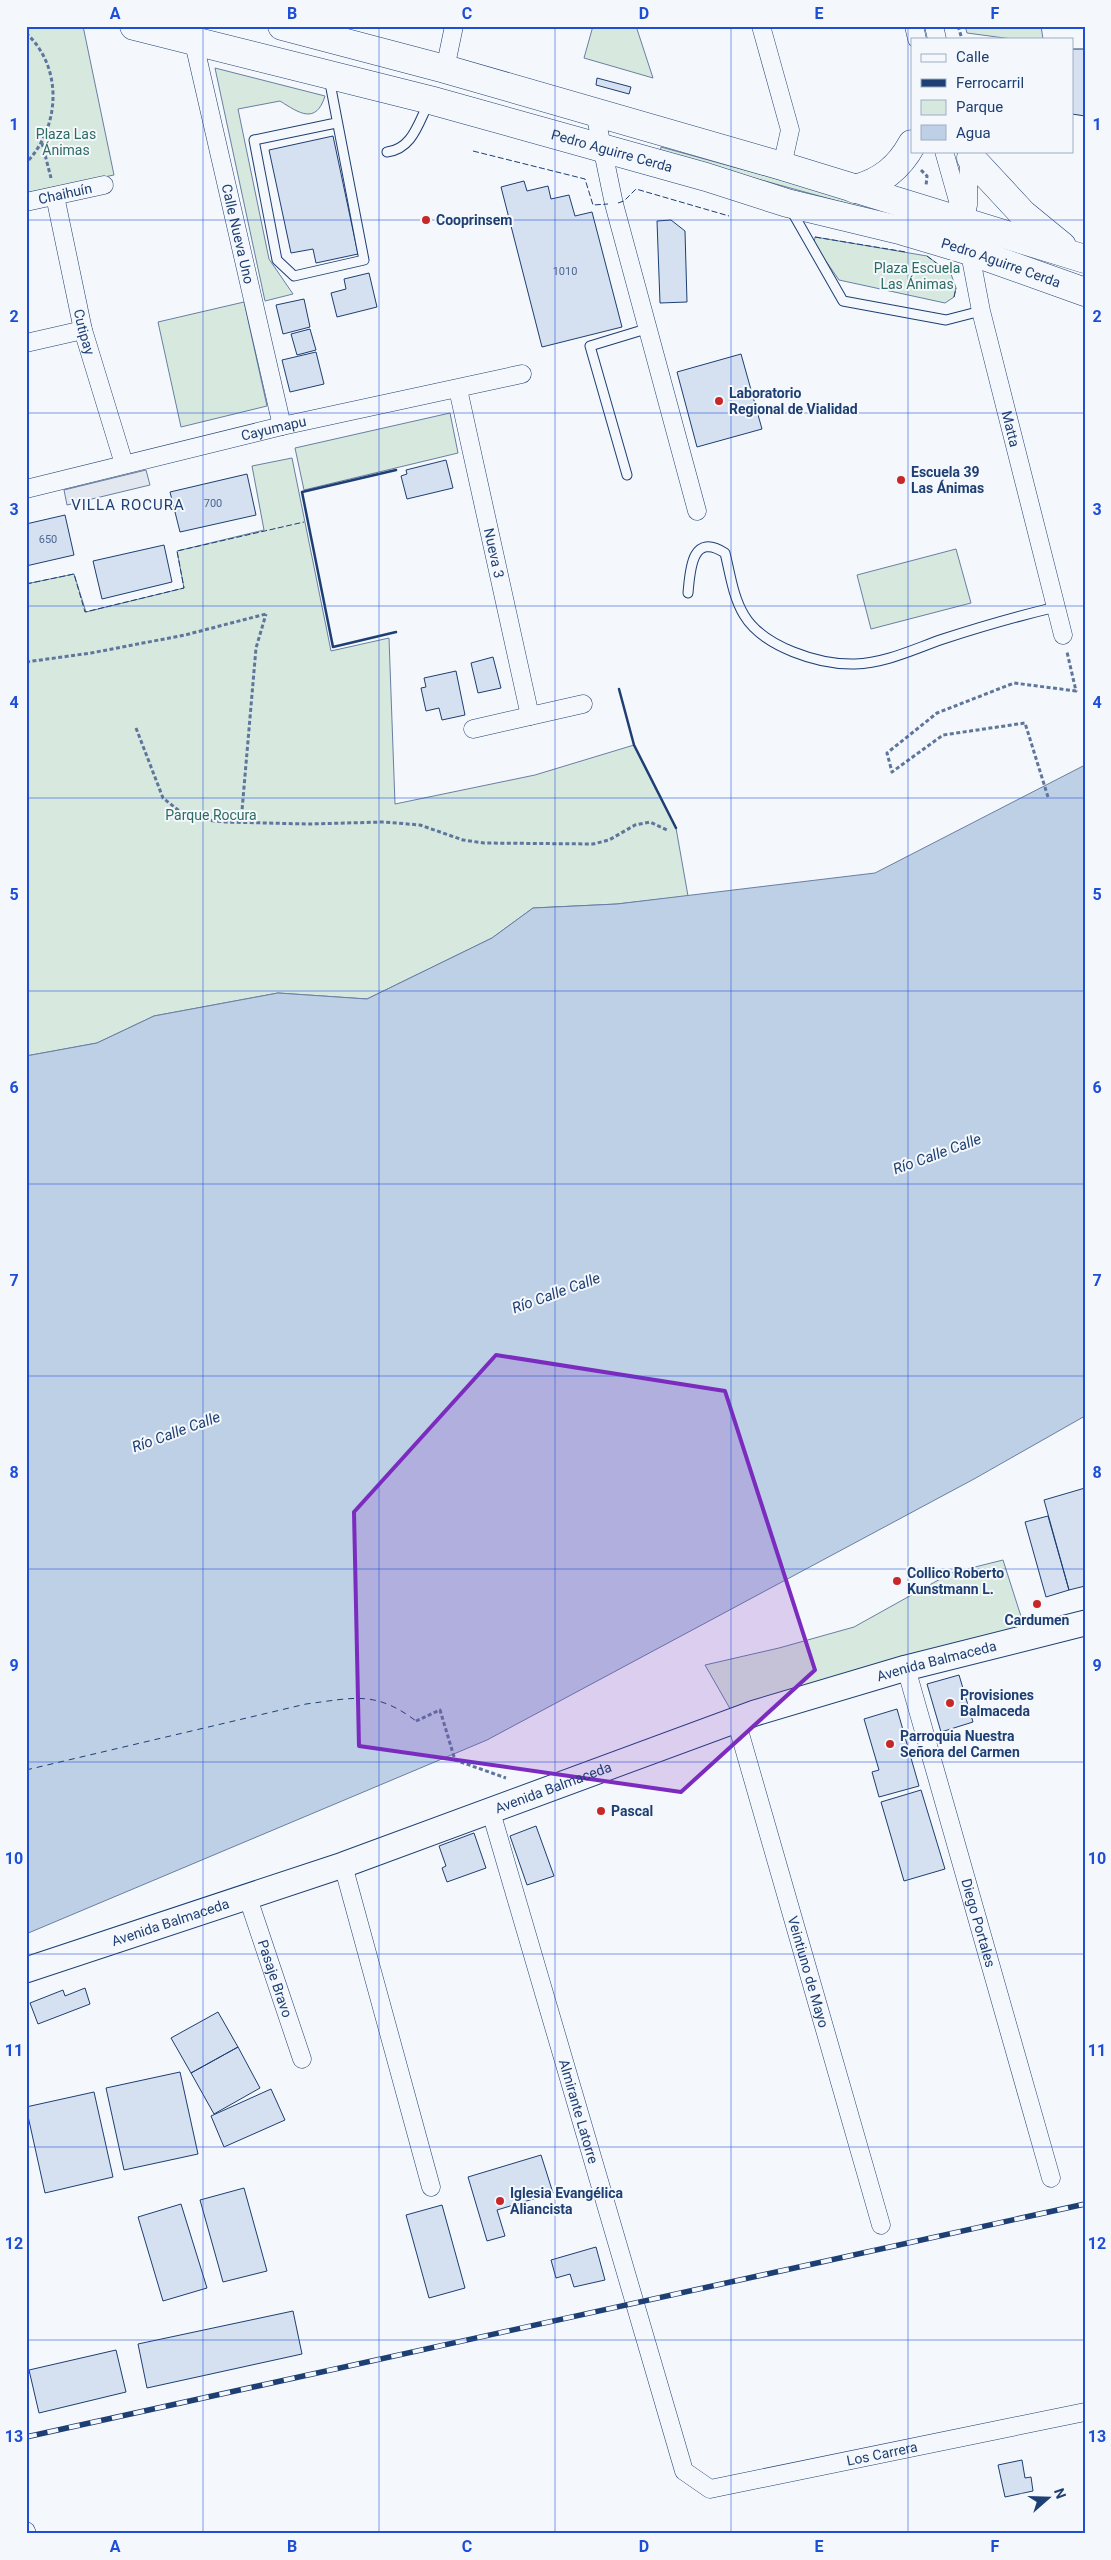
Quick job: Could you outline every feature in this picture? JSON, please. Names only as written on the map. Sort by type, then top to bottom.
[{"type":"highway","name":"Pedro Aguirre Cerda","points":[[134,26],[194,43],[328,73],[464,109],[788,204],[903,231],[970,250],[1085,292]]},
{"type":"highway","name":"Pedro Aguirre Cerda","points":[[282,26],[445,69],[782,166],[1083,258]]},
{"type":"highway","points":[[418,97],[445,69]]},
{"type":"highway","points":[[445,69],[449,90],[464,109]]},
{"type":"highway","points":[[855,188],[865,186],[885,176],[897,167],[911,146]]},
{"type":"highway","points":[[970,155],[1038,228],[1083,258]]},
{"type":"main road","name":"Avenida Balmaceda","points":[[26,1970],[343,1865],[491,1812],[736,1720],[906,1668],[1085,1623]]},
{"type":"street","points":[[445,69],[454,26]]},
{"type":"street","points":[[761,26],[790,130],[782,166]]},
{"type":"street","name":"Calle Nueva Uno","points":[[194,43],[282,426]]},
{"type":"street","points":[[595,112],[646,329],[697,511]]},
{"type":"street","name":"Matta","points":[[944,152],[964,222],[981,311],[1063,635]]},
{"type":"street","name":"Matta","points":[[964,222],[968,204],[970,155]]},
{"type":"street","name":"Chaihuín","points":[[26,202],[104,184]]},
{"type":"street","name":"Cutipay","points":[[55,196],[83,330],[124,464]]},
{"type":"street","points":[[26,342],[83,330]]},
{"type":"street","name":"Cayumapu","points":[[26,489],[282,426],[522,374]]},
{"type":"street","name":"Nueva 3","points":[[458,389],[530,716]]},
{"type":"street","points":[[473,729],[583,704]]},
{"type":"street","name":"Diego Portales","points":[[906,1668],[1051,2178]]},
{"type":"street","name":"Veintiuno de Mayo","points":[[736,1720],[881,2225]]},
{"type":"street","name":"Almirante Latorre","points":[[491,1812],[549,2002],[684,2471]]},
{"type":"street","points":[[343,1865],[431,2187]]},
{"type":"street","name":"Pasaje Bravo","points":[[248,1898],[302,2059]]},
{"type":"street","name":"Los Carrera","points":[[684,2471],[710,2490],[1085,2412]]},
{"type":"lane","points":[[328,73],[336,123],[364,260],[294,276],[277,260],[254,140],[336,123]]},
{"type":"lane","points":[[387,152],[400,149],[410,140],[418,97]]},
{"type":"lane","points":[[788,204],[843,301],[946,320],[981,311]]},
{"type":"lane","points":[[627,475],[590,346],[646,329]]},
{"type":"lane","points":[[688,593],[691,564],[696,553],[707,547],[720,549],[725,553],[739,604],[745,616],[760,632],[799,654],[836,663],[855,664],[886,659],[983,626],[1056,608]]},
{"type":"path","points":[[958,26],[962,38]]},
{"type":"path","points":[[26,33],[44,58],[51,75],[54,96],[52,117],[42,142],[26,163]]},
{"type":"path","points":[[42,142],[55,196]]},
{"type":"path","points":[[26,662],[91,653],[185,635],[266,614],[256,648],[241,822]]},
{"type":"path","points":[[1048,797],[1025,723],[943,735],[892,772],[887,753],[937,713],[1014,683],[1076,691],[1063,635]]},
{"type":"path","points":[[136,728],[163,798],[188,818],[308,824],[384,822],[420,826],[463,840],[543,844],[593,844],[609,840],[635,825],[650,822],[669,831]]},
{"type":"path","points":[[416,1721],[440,1710],[455,1760],[506,1778]]},
{"type":"highlighted area","points":[[496,1355],[725,1391],[815,1670],[681,1792],[359,1746],[354,1512]]},
{"type":"green space","name":"Plaza Las Ánimas","points":[[26,26],[83,26],[114,175],[26,193]]},
{"type":"green space","points":[[593,26],[636,26],[653,78],[584,58]]},
{"type":"green space","points":[[965,26],[1041,26],[1043,38],[1004,38],[967,33]]},
{"type":"green space","points":[[215,68],[325,96],[317,111],[306,114],[280,101],[238,109],[269,259],[293,294],[265,301]]},
{"type":"green space","points":[[661,147],[908,215],[906,220],[660,152]]},
{"type":"green space","name":"Plaza Escuela Las Ánimas","points":[[815,237],[927,256],[951,274],[956,288],[954,297],[945,303],[839,280],[814,244]]},
{"type":"green space","points":[[244,302],[267,406],[181,427],[158,322]]},
{"type":"green space","points":[[450,413],[458,453],[304,490],[295,448]]},
{"type":"green space","name":"Parque Rocura","points":[[292,458],[331,651],[389,638],[395,804],[535,775],[634,745],[676,828],[688,896],[617,904],[533,908],[492,938],[367,999],[278,993],[154,1016],[97,1043],[26,1056],[26,584],[74,574],[86,612],[184,588],[177,551],[264,530],[252,466]]},
{"type":"green space","points":[[956,549],[971,603],[871,629],[857,575]]},
{"type":"green space","points":[[1003,1560],[1026,1632],[732,1712],[705,1665],[779,1648],[854,1627],[951,1573]]},
{"type":"shaded area","points":[[146,470],[150,485],[67,505],[64,490]]},
{"type":"water","name":"Río Calle Calle","points":[[1085,765],[1085,1416],[974,1479],[487,1740],[26,1934],[26,1056],[97,1043],[154,1016],[278,993],[367,999],[492,938],[533,908],[617,904],[875,873]]},
{"type":"building","points":[[1074,49],[1085,49],[1085,116],[1074,114]]},
{"type":"building","points":[[597,78],[631,87],[629,94],[596,85]]},
{"type":"building","points":[[333,136],[358,254],[316,263],[313,249],[291,253],[269,150]]},
{"type":"building","points":[[524,181],[527,191],[548,186],[551,199],[569,195],[575,216],[592,212],[622,327],[542,347],[501,187]]},
{"type":"building","points":[[671,220],[685,231],[687,302],[660,303],[657,221]]},
{"type":"building","points":[[369,273],[377,307],[337,317],[331,293],[346,289],[344,279]]},
{"type":"building","points":[[304,299],[310,327],[283,334],[276,305]]},
{"type":"building","points":[[310,329],[316,350],[297,355],[291,334]]},
{"type":"building","points":[[316,352],[324,384],[290,392],[282,360]]},
{"type":"building","name":"Laboratorio Regional de Vialidad","points":[[741,354],[762,429],[697,447],[677,372]]},
{"type":"building","points":[[446,460],[453,488],[407,499],[401,476],[407,474],[406,470]]},
{"type":"building","points":[[247,474],[256,515],[180,532],[170,492]]},
{"type":"building","points":[[65,515],[74,555],[26,566],[26,524]]},
{"type":"building","points":[[164,545],[172,582],[102,599],[93,561]]},
{"type":"building","points":[[493,657],[501,688],[478,693],[471,663]]},
{"type":"building","points":[[456,671],[465,715],[442,720],[439,708],[426,711],[421,688],[426,687],[424,678]]},
{"type":"building","points":[[1085,1488],[1085,1586],[1069,1590],[1044,1500]]},
{"type":"building","points":[[1048,1516],[1069,1590],[1046,1597],[1025,1522]]},
{"type":"building","name":"Provisiones Balmaceda","points":[[959,1675],[973,1722],[941,1732],[927,1684]]},
{"type":"building","name":"Parroquia Nuestra Señora del Carmen","points":[[897,1709],[919,1786],[879,1797],[872,1772],[879,1770],[864,1719]]},
{"type":"building","points":[[921,1790],[945,1869],[904,1881],[881,1802]]},
{"type":"building","points":[[536,1826],[554,1876],[527,1885],[510,1836]]},
{"type":"building","points":[[474,1833],[486,1868],[447,1882],[442,1868],[446,1866],[439,1846]]},
{"type":"building","points":[[85,1988],[90,2004],[38,2024],[30,2003],[63,1990],[65,1996]]},
{"type":"building","points":[[218,2012],[238,2047],[191,2073],[171,2038]]},
{"type":"building","points":[[238,2047],[260,2088],[214,2114],[191,2073]]},
{"type":"building","points":[[180,2072],[198,2154],[124,2170],[106,2088]]},
{"type":"building","points":[[271,2089],[285,2120],[224,2147],[211,2116]]},
{"type":"building","points":[[94,2092],[113,2177],[45,2193],[26,2107]]},
{"type":"building","name":"Iglesia Evangélica Aliancista","points":[[541,2155],[553,2193],[497,2210],[505,2236],[487,2241],[468,2177]]},
{"type":"building","points":[[244,2188],[267,2271],[223,2282],[200,2200]]},
{"type":"building","points":[[181,2204],[207,2288],[163,2301],[138,2217]]},
{"type":"building","points":[[442,2205],[465,2288],[429,2298],[406,2215]]},
{"type":"building","points":[[596,2247],[605,2280],[574,2287],[570,2274],[556,2278],[551,2260]]},
{"type":"building","points":[[293,2311],[302,2354],[147,2388],[138,2344]]},
{"type":"building","points":[[116,2350],[126,2392],[39,2413],[29,2370]]},
{"type":"building","points":[[1022,2460],[1025,2478],[1031,2477],[1033,2491],[1005,2497],[998,2465]]},
{"type":"ferry route","points":[[26,1770],[306,1704],[351,1699],[376,1700],[388,1704],[416,1721]]},
{"type":"railway","points":[[26,2437],[1085,2204]]},
{"type":"fence","points":[[473,151],[585,179],[593,205],[608,204]]},
{"type":"fence","points":[[618,203],[624,201],[636,189],[729,216]]},
{"type":"fence","points":[[815,237],[906,252]]},
{"type":"fence","points":[[927,256],[951,274]]},
{"type":"fence","points":[[954,297],[956,288]]},
{"type":"fence","points":[[26,584],[74,574],[85,612],[184,588],[177,551],[304,522]]},
{"type":"wall","points":[[396,470],[302,492],[333,647],[396,632]]},
{"type":"wall","points":[[619,689],[634,745],[676,828]]},
{"type":"place","name":"Cooprinsem","points":[[426,220]]},
{"type":"place","name":"Laboratorio Regional de Vialidad","points":[[719,401]]},
{"type":"place","name":"Escuela 39 Las Ánimas","points":[[901,480]]},
{"type":"place","name":"Collico Roberto Kunstmann L.","points":[[897,1581]]},
{"type":"place","name":"Cardumen","points":[[1037,1604]]},
{"type":"place","name":"Provisiones Balmaceda","points":[[950,1703]]},
{"type":"place","name":"Parroquia Nuestra Señora del Carmen","points":[[890,1744]]},
{"type":"place","name":"Pascal","points":[[601,1811]]},
{"type":"place","name":"Iglesia Evangélica Aliancista","points":[[500,2201]]},
{"type":"district","name":"VILLA ROCURA","points":[[128,505]]}]
